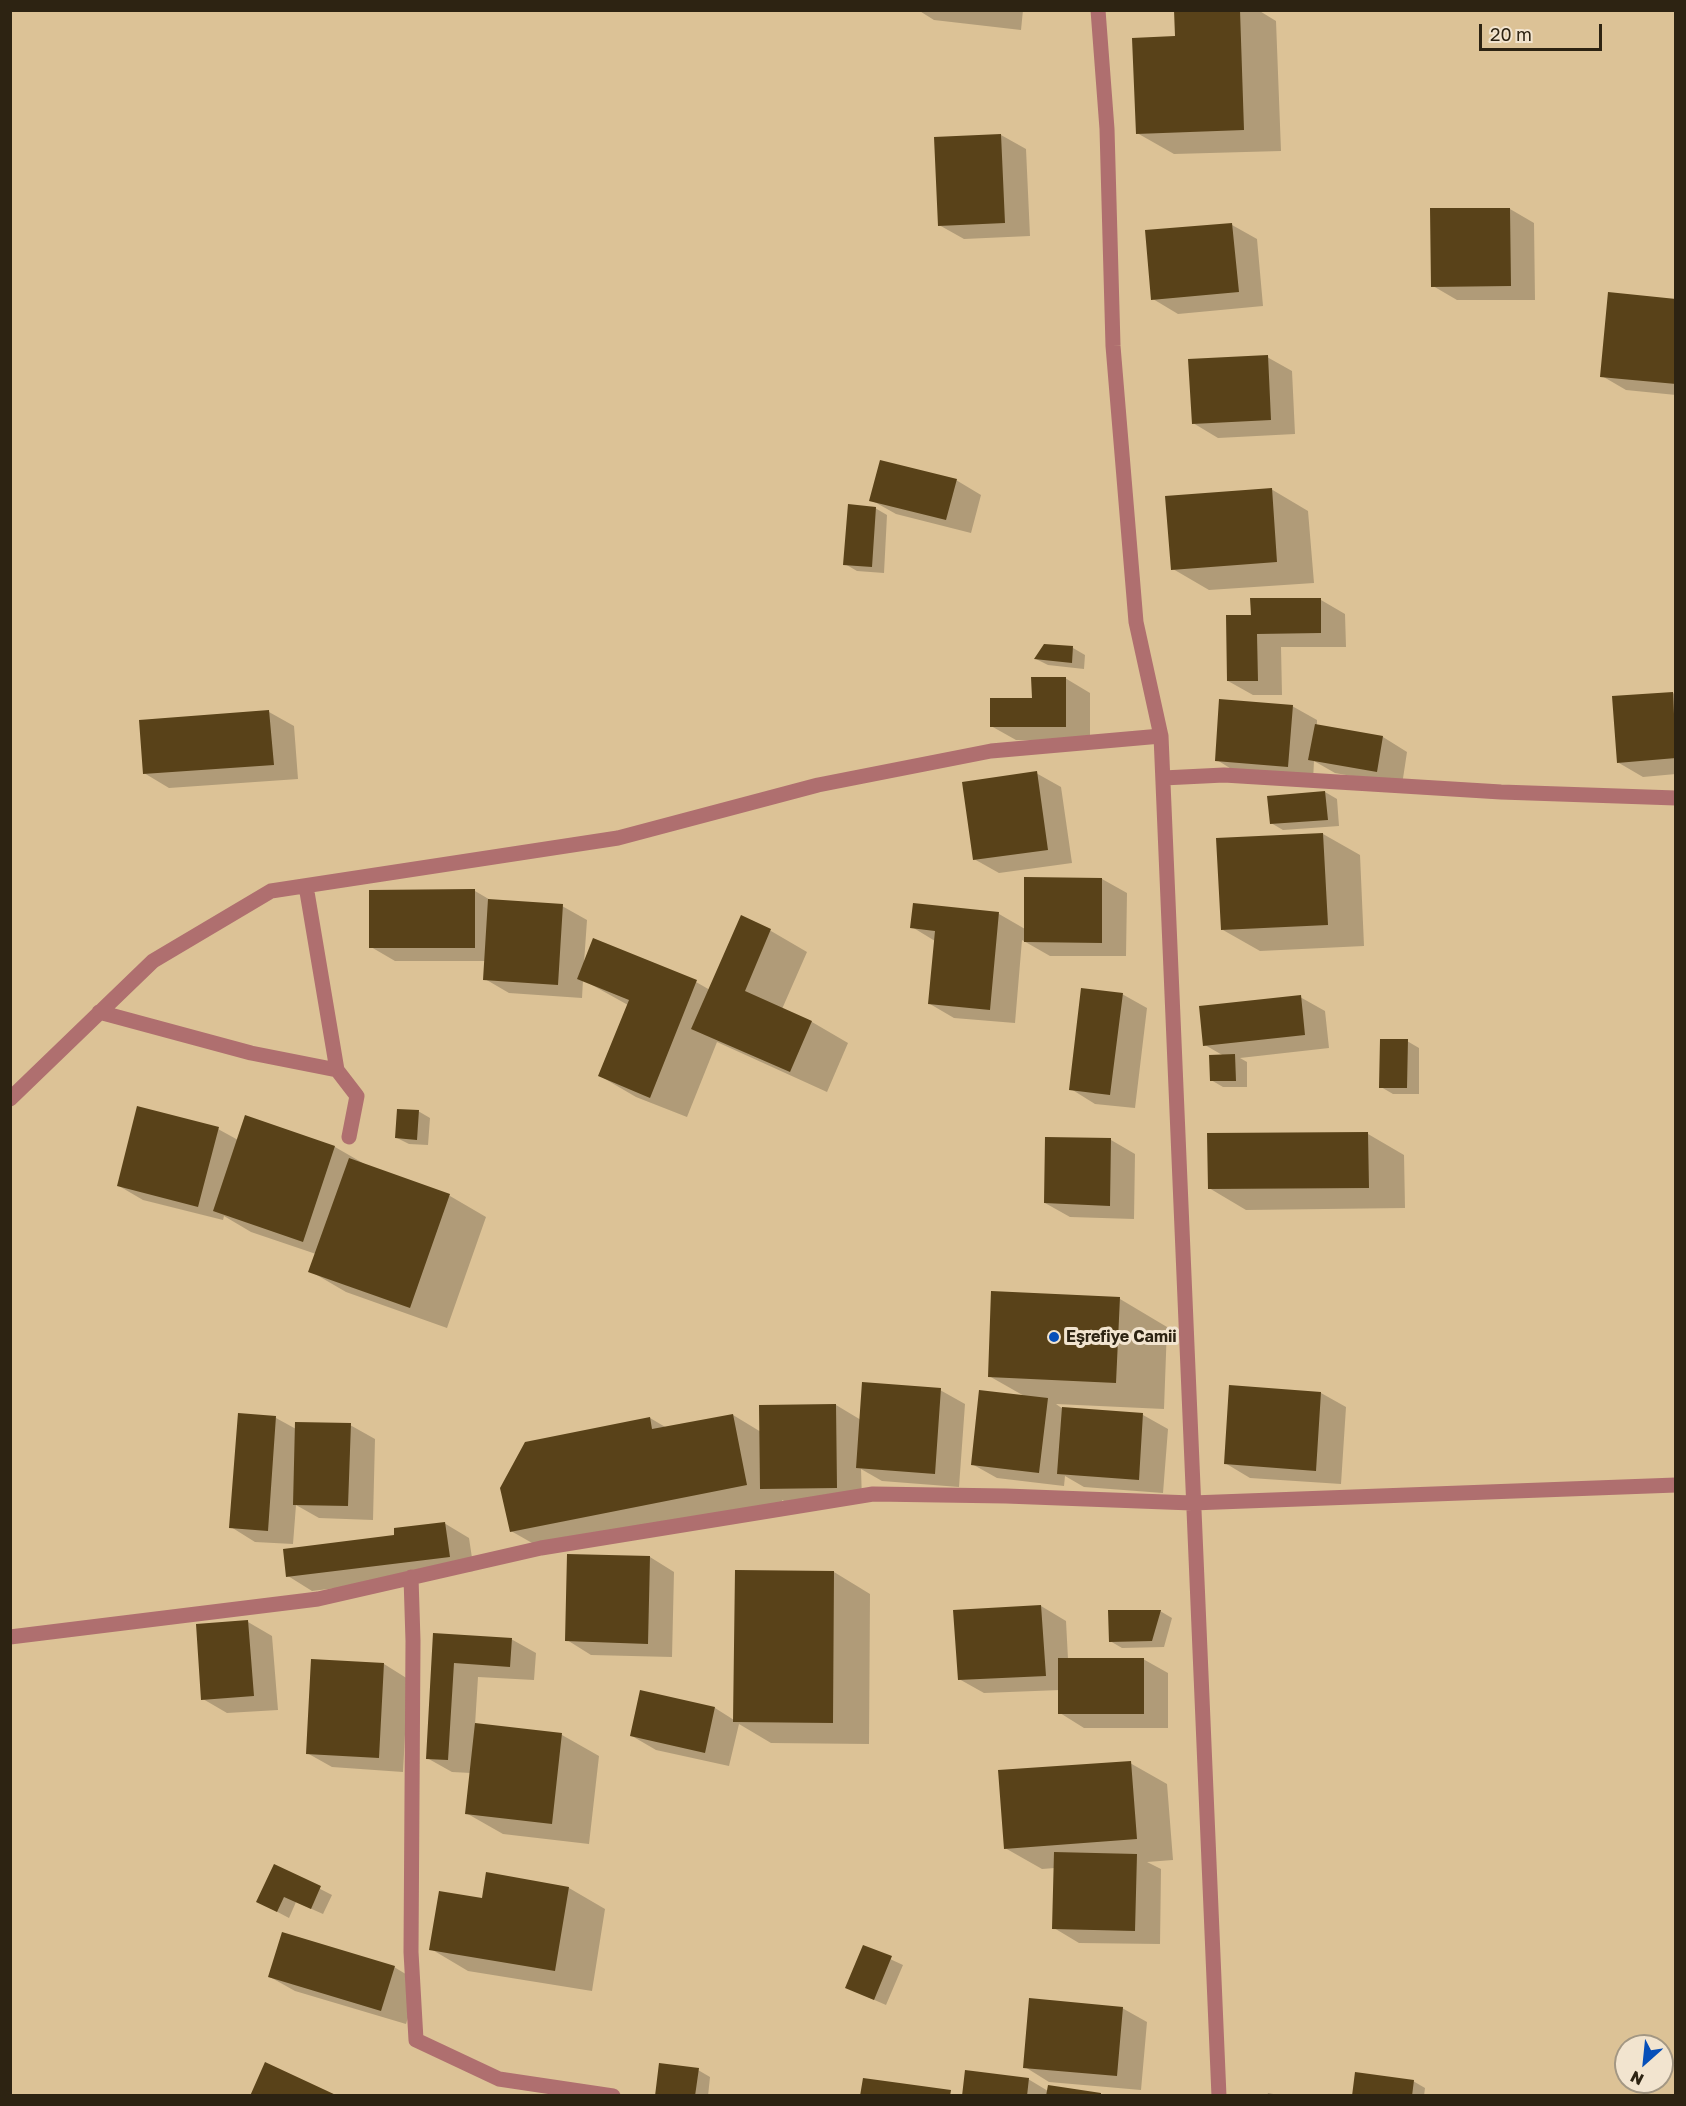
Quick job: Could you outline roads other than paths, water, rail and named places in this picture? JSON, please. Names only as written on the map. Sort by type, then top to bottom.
[{"type":"street","points":[[1098,10],[1107,129],[1113,346],[1136,622],[1161,736],[1219,2096]]},
{"type":"street","points":[[10,1099],[153,961],[271,891],[618,838],[818,785],[991,751],[1161,736]]},
{"type":"street","points":[[1163,778],[1224,775],[1501,792],[1676,798]]},
{"type":"street","points":[[306,886],[337,1070],[357,1096],[349,1137]]},
{"type":"street","points":[[99,1012],[251,1053],[337,1070]]},
{"type":"street","points":[[10,1637],[318,1599],[541,1548],[873,1494],[1192,1503],[1676,1485]]},
{"type":"street","points":[[411,1577],[413,1641],[411,1952],[416,2040],[499,2079],[614,2096]]},
{"type":"place","name":"Eşrefiye Camii","points":[[1054,1337]]}]
